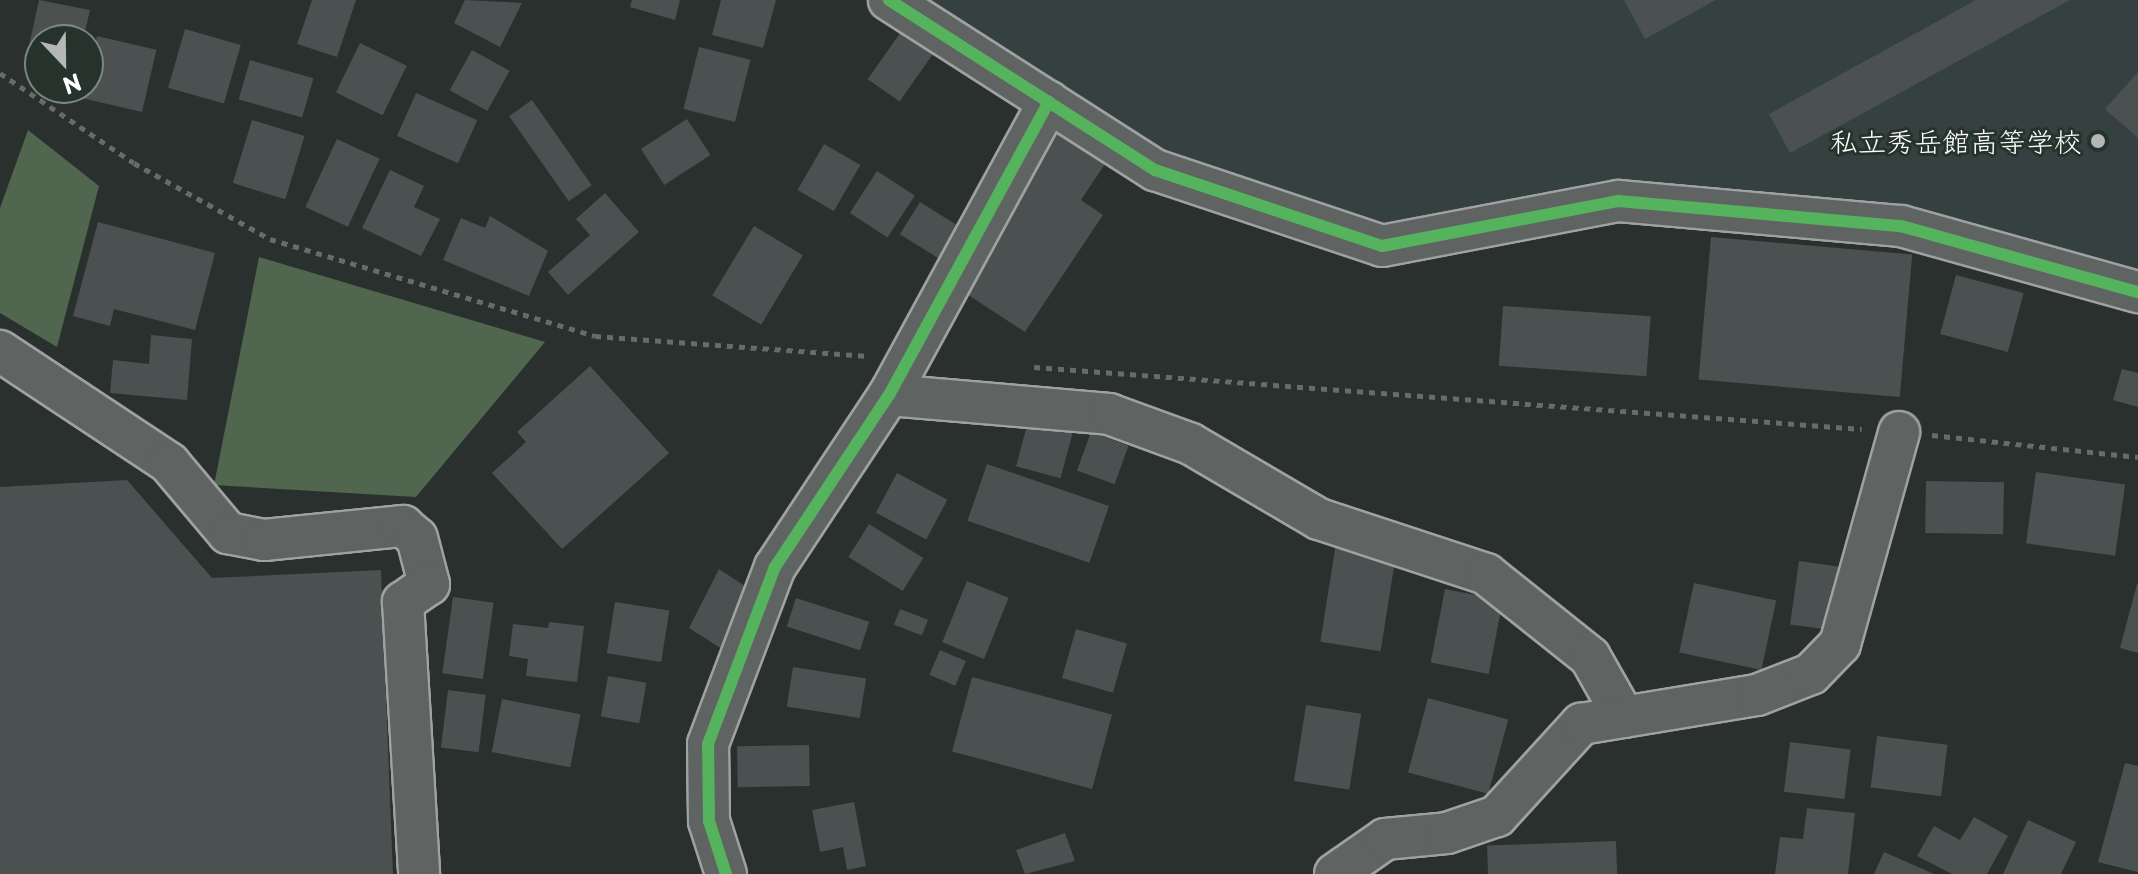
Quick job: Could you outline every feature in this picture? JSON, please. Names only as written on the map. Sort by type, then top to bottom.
[{"type":"street","points":[[889,0],[1155,170],[1382,246],[1619,201],[1901,226],[2138,292]]},
{"type":"street","points":[[726,874],[709,821],[708,744],[775,567],[889,395],[1049,102]]},
{"type":"street","points":[[0,351],[169,463],[228,533],[264,540],[403,526],[417,538],[429,584],[403,602],[419,874]]},
{"type":"street","points":[[889,395],[1109,414],[1191,444],[1319,519],[1486,574],[1590,657],[1624,717]]},
{"type":"street","points":[[1335,874],[1385,839],[1447,833],[1497,816],[1581,724],[1757,695],[1811,674],[1840,644],[1899,432]]},
{"type":"path","points":[[0,73],[134,163],[270,239],[426,290],[595,336],[909,358]]},
{"type":"path","points":[[1019,366],[1899,432],[2138,457]]},
{"type":"shaded area","points":[[919,0],[2138,0],[2138,275],[1895,204],[1619,184],[1384,228],[1159,154]]},
{"type":"green space","points":[[28,130],[99,186],[57,347],[0,313],[0,208]]},
{"type":"green space","points":[[259,257],[545,342],[416,497],[214,485]]},
{"type":"building","points":[[39,0],[90,10],[87,24],[34,24]]},
{"type":"building","points":[[312,0],[356,0],[337,57],[297,44]]},
{"type":"building","points":[[465,0],[522,3],[500,47],[454,23]]},
{"type":"building","points":[[632,0],[680,0],[675,20],[630,7]]},
{"type":"building","points":[[721,0],[776,0],[763,48],[712,35]]},
{"type":"building","points":[[1624,0],[1716,0],[1645,39]]},
{"type":"building","points":[[1976,0],[2070,0],[1790,153],[1769,114]]},
{"type":"building","points":[[905,26],[937,48],[900,102],[868,79]]},
{"type":"building","points":[[185,29],[241,45],[224,104],[168,88]]},
{"type":"building","points":[[104,38],[156,50],[142,112],[104,103]]},
{"type":"building","points":[[360,43],[407,66],[383,115],[336,92]]},
{"type":"building","points":[[699,47],[750,60],[735,122],[684,109]]},
{"type":"building","points":[[472,50],[510,71],[487,111],[450,90]]},
{"type":"building","points":[[250,60],[313,78],[302,118],[239,99]]},
{"type":"building","points":[[2138,72],[2138,138],[2105,109]]},
{"type":"building","points":[[416,93],[477,120],[458,163],[397,136]]},
{"type":"building","points":[[532,100],[592,185],[569,201],[509,116]]},
{"type":"building","points":[[687,119],[710,155],[664,185],[641,149]]},
{"type":"building","points":[[252,120],[305,136],[285,199],[233,183]]},
{"type":"building","points":[[1062,127],[1109,158],[1081,200],[1103,215],[1025,332],[956,287]]},
{"type":"building","points":[[337,139],[380,159],[348,227],[305,207]]},
{"type":"building","points":[[824,144],[860,165],[834,211],[798,190]]},
{"type":"building","points":[[390,170],[424,186],[414,207],[440,219],[421,256],[362,228]]},
{"type":"building","points":[[877,171],[915,196],[888,237],[850,213]]},
{"type":"building","points":[[605,193],[639,232],[568,295],[548,272],[590,235],[576,219]]},
{"type":"building","points":[[920,202],[967,231],[947,263],[900,234]]},
{"type":"building","points":[[490,216],[548,251],[529,296],[443,260],[461,218],[485,228]]},
{"type":"building","points":[[98,222],[215,253],[195,330],[114,309],[110,326],[73,316]]},
{"type":"building","points":[[754,226],[803,255],[761,325],[712,295]]},
{"type":"building","points":[[1711,237],[1912,255],[1900,397],[1699,379]]},
{"type":"building","points":[[1956,275],[2024,293],[2008,352],[1940,334]]},
{"type":"building","points":[[1503,306],[1651,316],[1646,376],[1499,366]]},
{"type":"building","points":[[151,335],[192,339],[187,400],[110,393],[113,360],[149,364]]},
{"type":"building","points":[[590,366],[669,453],[562,549],[492,473],[526,442],[517,432]]},
{"type":"building","points":[[2122,369],[2138,373],[2138,407],[2113,400]]},
{"type":"building","points":[[1029,418],[1073,430],[1060,478],[1016,466]]},
{"type":"building","points":[[1091,432],[1129,446],[1115,484],[1077,471]]},
{"type":"building","points":[[987,464],[1109,506],[1089,563],[967,521]]},
{"type":"building","points":[[2036,472],[2125,485],[2115,556],[2026,543]]},
{"type":"building","points":[[897,473],[947,500],[926,539],[876,513]]},
{"type":"building","points":[[127,480],[212,578],[381,570],[393,874],[0,874],[0,487]]},
{"type":"building","points":[[1926,481],[2004,482],[2003,534],[1925,533]]},
{"type":"building","points":[[869,524],[923,558],[903,591],[848,557]]},
{"type":"building","points":[[1336,543],[1396,553],[1381,651],[1320,642]]},
{"type":"building","points":[[1799,561],[1842,567],[1833,630],[1790,624]]},
{"type":"building","points":[[719,569],[757,594],[722,649],[689,628]]},
{"type":"building","points":[[967,581],[1009,598],[984,659],[942,642]]},
{"type":"building","points":[[1694,583],[1776,600],[1761,670],[1679,652]]},
{"type":"building","points":[[2138,584],[2138,653],[2120,648]]},
{"type":"building","points":[[1445,589],[1503,600],[1489,674],[1431,663]]},
{"type":"building","points":[[453,597],[494,603],[483,679],[442,673]]},
{"type":"building","points":[[796,598],[869,622],[860,650],[787,627]]},
{"type":"building","points":[[615,602],[669,611],[661,662],[607,653]]},
{"type":"building","points":[[900,609],[928,620],[922,636],[894,625]]},
{"type":"building","points":[[549,622],[584,626],[577,682],[526,676],[528,659],[509,656],[513,624],[548,628]]},
{"type":"building","points":[[1076,629],[1127,644],[1113,693],[1062,678]]},
{"type":"building","points":[[940,650],[966,661],[955,686],[929,675]]},
{"type":"building","points":[[793,667],[866,679],[860,718],[787,707]]},
{"type":"building","points":[[608,676],[646,683],[639,723],[601,716]]},
{"type":"building","points":[[972,677],[1112,715],[1092,789],[952,751]]},
{"type":"building","points":[[448,690],[486,695],[479,752],[441,748]]},
{"type":"building","points":[[1428,698],[1508,719],[1488,794],[1408,772]]},
{"type":"building","points":[[502,699],[581,714],[570,767],[492,752]]},
{"type":"building","points":[[1306,705],[1361,714],[1349,790],[1294,781]]},
{"type":"building","points":[[1877,736],[1947,745],[1941,796],[1871,788]]},
{"type":"building","points":[[1790,742],[1851,749],[1844,799],[1784,792]]},
{"type":"building","points":[[809,745],[810,786],[738,787],[737,746]]},
{"type":"building","points":[[2125,763],[2138,766],[2138,872],[2098,862]]},
{"type":"building","points":[[854,802],[866,866],[847,870],[843,847],[820,852],[812,810]]},
{"type":"building","points":[[1807,808],[1855,813],[1848,874],[1775,874],[1780,837],[1803,839]]},
{"type":"building","points":[[1974,817],[2008,836],[1987,874],[1952,874],[1917,856],[1934,826],[1960,840]]},
{"type":"building","points":[[2028,820],[2076,842],[2061,874],[2003,874]]},
{"type":"building","points":[[1065,833],[1075,861],[1025,874],[1016,850]]},
{"type":"building","points":[[1616,841],[1617,874],[1488,874],[1487,846]]},
{"type":"building","points":[[1884,852],[1934,874],[1874,874]]},
{"type":"cycle path","points":[[889,0],[1155,170],[1382,246],[1619,201],[1901,226],[2138,292]]},
{"type":"cycle path","points":[[726,874],[709,821],[708,744],[775,567],[889,395],[1049,102]]},
{"type":"place","name":"私立秀岳館高等学校","points":[[2098,141]]}]
